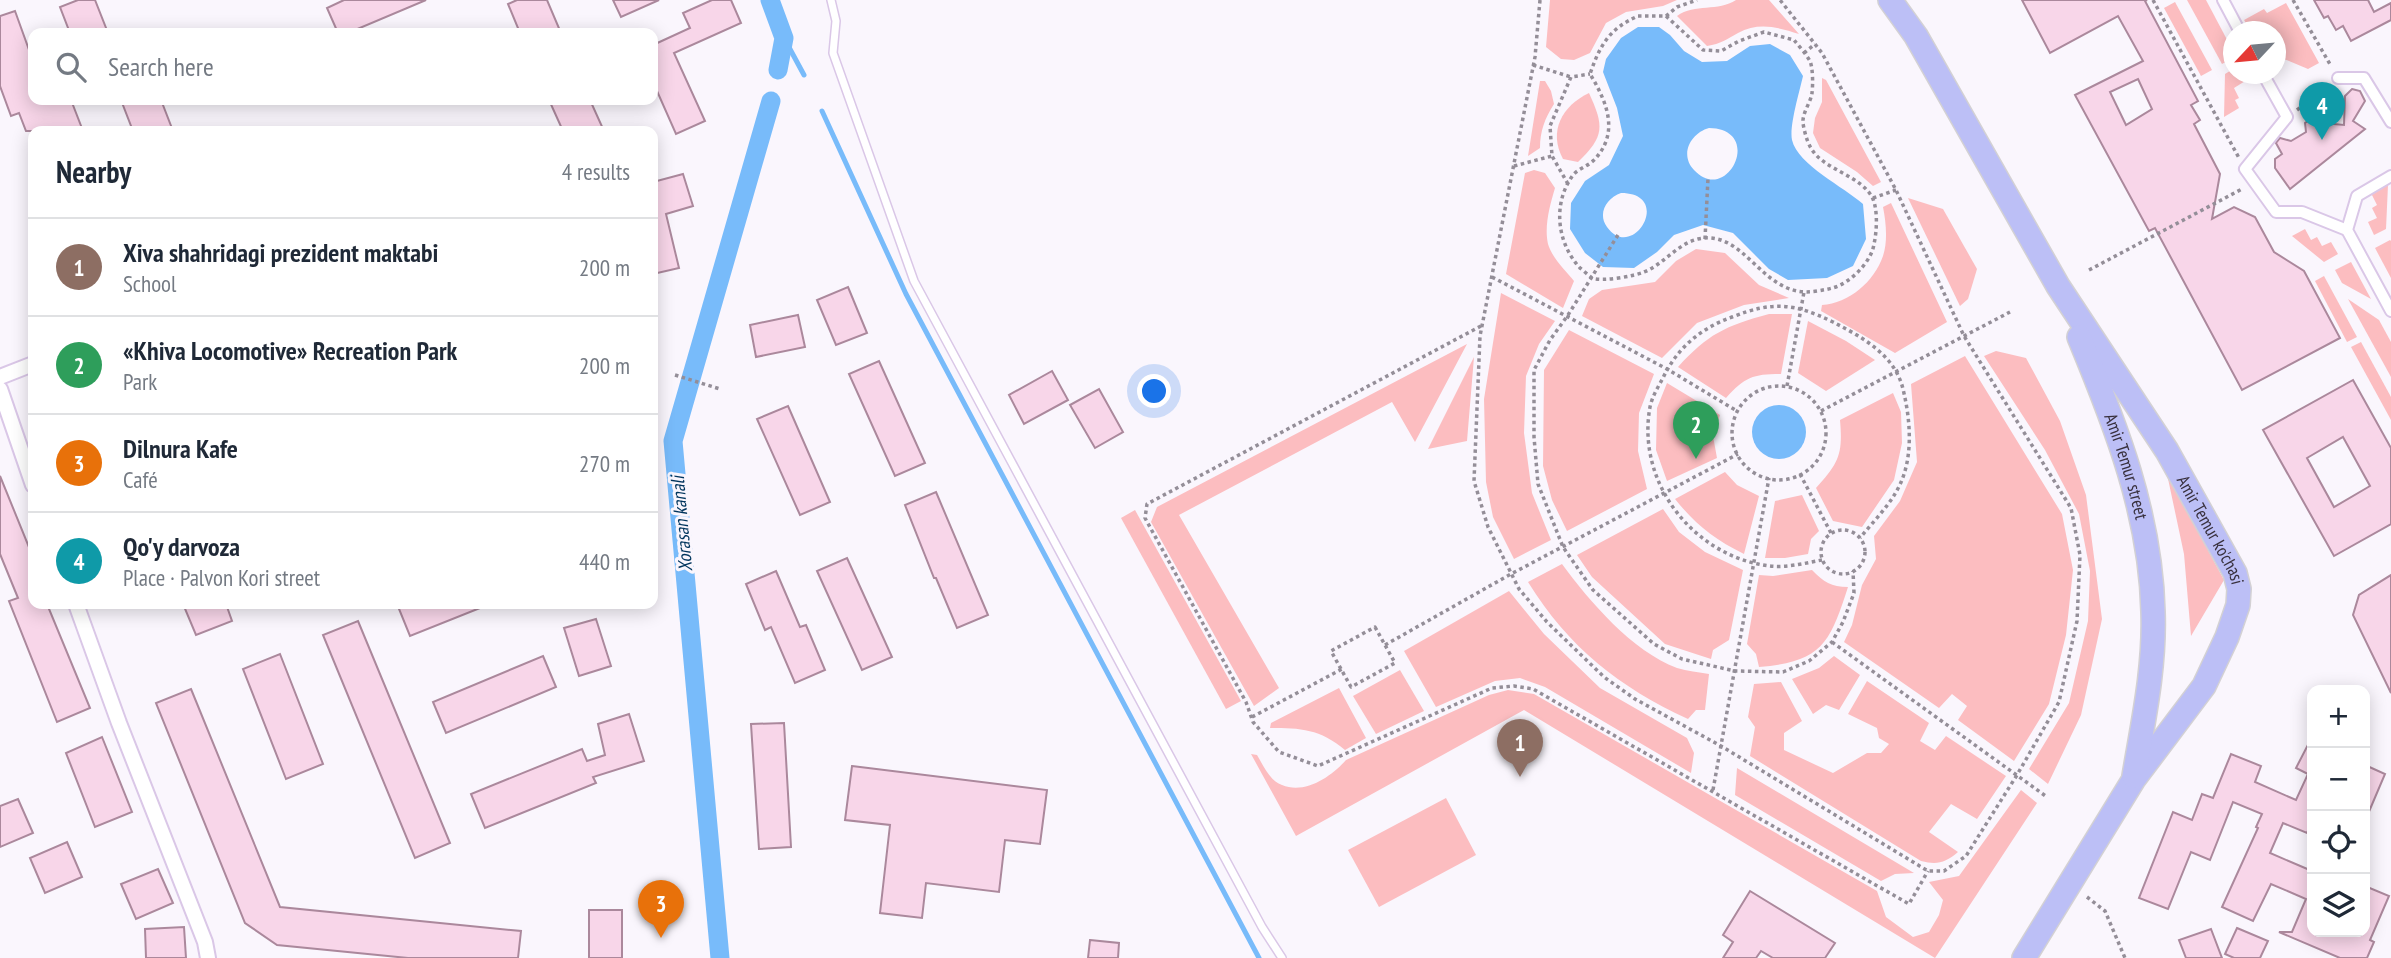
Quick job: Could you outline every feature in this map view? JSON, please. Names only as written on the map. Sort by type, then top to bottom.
[{"type":"main road","name":"Amir Temur street","points":[[1890,0],[1916,36],[2058,286],[2121,442],[2134,482],[2147,547],[2154,612],[2151,673],[2134,779],[2024,958]]},
{"type":"main road","name":"Amir Temur ko'chasi","points":[[2058,286],[2166,451],[2235,573],[2239,589],[2233,621],[2204,685],[2134,779]]},
{"type":"street","points":[[2223,0],[2234,21]]},
{"type":"street","points":[[2339,78],[2364,78],[2391,122]]},
{"type":"street","points":[[2269,84],[2287,117],[2245,169],[2276,212],[2302,212],[2347,230],[2391,312]]},
{"type":"street","points":[[2347,230],[2357,196],[2391,176]]},
{"type":"street","points":[[0,377],[28,366]]},
{"type":"street","points":[[0,389],[4,418],[28,473]]},
{"type":"street","points":[[78,609],[119,723],[205,942],[208,958]]},
{"type":"lane","points":[[831,0],[836,21],[832,53],[914,281],[1262,927],[1282,958]]},
{"type":"path","points":[[1540,0],[1533,65],[1482,326],[1474,481],[1488,527],[1519,589],[1547,622],[1604,677],[1634,699],[1721,746],[1928,871],[1944,871],[1966,856],[2059,702],[2077,621],[2080,555],[2071,508],[1964,336],[1895,190],[1822,53],[1780,0]]},
{"type":"path","points":[[1666,16],[1703,50],[1721,51],[1764,32],[1794,40],[1811,63],[1812,93],[1802,121],[1811,150],[1837,171],[1860,183],[1873,198],[1876,214],[1874,246],[1858,274],[1837,288],[1804,292],[1787,289],[1726,240],[1699,239],[1674,250],[1645,272],[1616,279],[1592,278],[1567,251],[1559,224],[1561,200],[1574,174],[1593,161],[1606,144],[1610,118],[1603,96],[1590,74],[1598,50],[1618,25],[1638,16],[1666,16],[1677,7],[1697,0]]},
{"type":"path","points":[[2153,0],[2245,169]]},
{"type":"path","points":[[2287,117],[2339,78],[2293,0]]},
{"type":"path","points":[[1804,53],[1815,44]]},
{"type":"path","points":[[1533,65],[1571,77],[1590,74]]},
{"type":"path","points":[[1569,184],[1552,156],[1550,126],[1571,77]]},
{"type":"path","points":[[1514,166],[1552,156]]},
{"type":"path","points":[[1705,239],[1708,178]]},
{"type":"path","points":[[2089,270],[2255,183]]},
{"type":"path","points":[[1873,198],[1895,190]]},
{"type":"path","points":[[1618,235],[1550,340],[1534,370],[1534,437],[1538,484],[1563,547],[1593,590],[1654,644],[1682,659],[1734,671],[1783,672],[1809,662],[1832,642],[1854,593],[1853,571]]},
{"type":"path","points":[[1492,277],[1667,369],[1737,411]]},
{"type":"path","points":[[1787,386],[1804,292]]},
{"type":"path","points":[[1822,560],[1772,567],[1728,554],[1710,545],[1683,520],[1663,494],[1647,441],[1650,405],[1667,369],[1677,355],[1699,332],[1716,322],[1750,310],[1787,305],[1801,308],[1843,328],[1885,355],[1897,372],[1903,386],[1908,414],[1909,458],[1897,492],[1860,538]]},
{"type":"path","points":[[1821,411],[2010,312]]},
{"type":"path","points":[[1482,326],[1147,503],[1145,518],[1252,717],[1279,752],[1318,766],[1492,688],[1514,685],[1533,689],[1909,904],[1928,871]]},
{"type":"path","points":[[675,375],[720,389]]},
{"type":"path","points":[[1772,386],[1787,386],[1807,395],[1821,411],[1826,427],[1825,443],[1819,458],[1808,470],[1777,480],[1762,476],[1748,467],[1738,454],[1733,433],[1737,411],[1758,391],[1772,386]]},
{"type":"path","points":[[1385,645],[1738,454]]},
{"type":"path","points":[[1800,474],[1831,533]]},
{"type":"path","points":[[1713,790],[1769,478]]},
{"type":"path","points":[[1850,531],[1860,538],[1865,553],[1863,561],[1853,571],[1839,574],[1826,566],[1822,560],[1822,546],[1831,533],[1850,531]]},
{"type":"path","points":[[1375,627],[1395,663],[1352,687],[1342,669],[1331,651],[1375,627]]},
{"type":"path","points":[[1832,642],[2048,797]]},
{"type":"path","points":[[1252,717],[1342,669]]},
{"type":"path","points":[[2087,897],[2105,911],[2125,958]]},
{"type":"shaded area","points":[[1550,0],[1677,0],[1663,6],[1626,12],[1606,23],[1590,53],[1574,60],[1561,59],[1546,47]]},
{"type":"shaded area","points":[[1736,0],[1769,0],[1799,34],[1776,28],[1753,28],[1707,46],[1677,16],[1691,10],[1722,6]]},
{"type":"shaded area","points":[[2187,0],[2206,0],[2223,32],[2222,64]]},
{"type":"shaded area","points":[[2175,2],[2212,70],[2201,76],[2164,8]]},
{"type":"shaded area","points":[[2286,3],[2319,63],[2308,69],[2286,60],[2286,21],[2244,20],[2264,9],[2267,13]]},
{"type":"shaded area","points":[[1822,78],[1826,80],[1881,182],[1873,186],[1820,148],[1813,133],[1815,118],[1822,102]]},
{"type":"shaded area","points":[[1540,81],[1545,81],[1554,104],[1544,125],[1540,148],[1528,156]]},
{"type":"shaded area","points":[[2225,84],[2240,84],[2234,88],[2239,98],[2235,100],[2239,108],[2224,117]]},
{"type":"shaded area","points":[[1589,93],[1599,122],[1597,137],[1578,162],[1563,159],[1557,139],[1560,120],[1571,105]]},
{"type":"shaded area","points":[[1534,170],[1545,173],[1555,188],[1547,223],[1548,244],[1574,281],[1563,308],[1506,274],[1525,173]]},
{"type":"shaded area","points":[[2388,185],[2386,229],[2374,235],[2368,222],[2377,218],[2372,208],[2377,205],[2371,193]]},
{"type":"shaded area","points":[[1908,198],[1943,209],[1977,269],[1968,299],[1960,306]]},
{"type":"shaded area","points":[[1891,203],[1947,322],[1895,353],[1821,311],[1822,305],[1842,300],[1859,290],[1879,265],[1886,244],[1883,207]]},
{"type":"shaded area","points":[[2305,229],[2311,240],[2317,237],[2322,246],[2331,242],[2338,254],[2324,262],[2292,236]]},
{"type":"shaded area","points":[[2391,241],[2391,278],[2375,248]]},
{"type":"shaded area","points":[[1696,249],[1725,253],[1759,285],[1789,298],[1744,305],[1697,323],[1662,358],[1582,316],[1589,299],[1602,290],[1655,282],[1676,261]]},
{"type":"shaded area","points":[[2351,262],[2371,299],[2342,283],[2335,270]]},
{"type":"shaded area","points":[[2324,276],[2357,337],[2347,342],[2315,281]]},
{"type":"shaded area","points":[[1501,293],[1555,321],[1539,344],[1526,376],[1524,433],[1532,493],[1551,540],[1514,559],[1493,517],[1486,482],[1484,399]]},
{"type":"shaded area","points":[[2348,299],[2379,320],[2391,342],[2391,377]]},
{"type":"shaded area","points":[[1769,314],[1792,314],[1781,374],[1750,378],[1726,398],[1678,367],[1699,346],[1718,333]]},
{"type":"shaded area","points":[[1808,321],[1875,360],[1826,391],[1798,373]]},
{"type":"shaded area","points":[[1569,330],[1654,374],[1639,413],[1638,451],[1647,489],[1567,531],[1552,500],[1543,466],[1544,370]]},
{"type":"shaded area","points":[[2361,342],[2391,397],[2391,420],[2351,347]]},
{"type":"shaded area","points":[[1467,344],[1415,442],[1392,402],[1179,515],[1279,688],[1254,706],[1151,522],[1157,507]]},
{"type":"shaded area","points":[[1996,351],[2026,358],[2060,421],[2086,495],[2102,619],[2081,715],[2048,784],[2029,769],[2069,703],[2088,621],[2090,571],[2079,514],[2045,450],[1984,356]]},
{"type":"shaded area","points":[[1965,356],[2062,514],[2073,570],[2066,635],[2049,704],[2014,761],[1958,720],[1967,706],[1952,694],[1939,708],[1844,642],[1852,625],[1862,585],[1876,559],[1874,536],[1900,501],[1917,462],[1911,384]]},
{"type":"shaded area","points":[[1474,357],[1467,441],[1428,449]]},
{"type":"shaded area","points":[[1667,383],[1720,415],[1713,436],[1717,458],[1667,481],[1656,450],[1657,408]]},
{"type":"shaded area","points":[[1893,393],[1901,412],[1902,443],[1894,480],[1862,527],[1833,521],[1816,488],[1830,472],[1838,457],[1841,441],[1840,420]]},
{"type":"shaded area","points":[[1725,472],[1737,485],[1759,496],[1744,554],[1706,531],[1675,499]]},
{"type":"shaded area","points":[[2167,474],[2224,580],[2191,636],[2184,554]]},
{"type":"shaded area","points":[[1802,495],[1819,531],[1811,539],[1808,554],[1765,558],[1775,501]]},
{"type":"shaded area","points":[[1663,509],[1679,532],[1705,552],[1743,570],[1729,640],[1713,650],[1711,659],[1665,644],[1592,577],[1577,555]]},
{"type":"shaded area","points":[[1135,510],[1241,701],[1226,709],[1121,518]]},
{"type":"shaded area","points":[[1562,564],[1613,624],[1644,650],[1677,668],[1709,674],[1705,710],[1696,710],[1688,719],[1663,707],[1618,679],[1578,646],[1544,606],[1528,582]]},
{"type":"shaded area","points":[[1812,570],[1828,583],[1848,587],[1829,636],[1810,654],[1797,660],[1759,667],[1756,654],[1747,644],[1759,575],[1773,576]]},
{"type":"shaded area","points":[[1509,591],[1544,634],[1600,688],[1687,738],[1694,753],[1691,773],[1545,687],[1520,678],[1495,681],[1436,707],[1404,651]]},
{"type":"shaded area","points":[[1834,656],[1860,675],[1839,710],[1826,705],[1813,714],[1792,679],[1819,668]]},
{"type":"shaded area","points":[[1400,670],[1424,711],[1376,734],[1353,696]]},
{"type":"shaded area","points":[[1867,681],[1929,723],[1920,741],[1935,750],[1946,736],[2006,776],[1977,819],[1951,804],[1929,832],[1958,852],[1945,861],[1921,861],[1750,756],[1755,727],[1748,717],[1754,684],[1781,682],[1802,721],[1784,733],[1784,750],[1833,773],[1867,753],[1881,753],[1889,744],[1879,738],[1877,728],[1848,714]]},
{"type":"shaded area","points":[[1339,688],[1366,738],[1345,750],[1310,731],[1270,728],[1271,723]]},
{"type":"shaded area","points":[[1508,690],[1534,694],[1877,891],[1886,917],[1913,937],[1929,932],[1939,915],[1943,900],[1929,882],[1959,876],[2021,790],[2037,803],[1935,958],[1524,710],[1296,836],[1251,754],[1257,755],[1267,772],[1278,783],[1300,788],[1309,786],[1326,778],[1346,760],[1489,695]]},
{"type":"shaded area","points":[[1737,768],[1914,873],[1895,874],[1881,881],[1735,795]]},
{"type":"shaded area","points":[[1446,798],[1476,855],[1379,907],[1348,850]]},
{"type":"water","points":[[1638,27],[1659,27],[1684,51],[1702,62],[1727,61],[1750,46],[1770,44],[1790,55],[1803,76],[1791,134],[1796,149],[1812,167],[1863,204],[1866,239],[1853,266],[1827,278],[1788,280],[1769,269],[1733,233],[1703,225],[1674,235],[1657,252],[1634,268],[1603,267],[1585,253],[1570,229],[1571,203],[1585,181],[1609,165],[1623,136],[1617,108],[1603,72],[1606,59],[1621,38]],"holes":[[[1709,128],[1726,132],[1735,140],[1738,151],[1735,163],[1728,173],[1718,179],[1706,179],[1694,170],[1687,157],[1692,139]],[[1621,193],[1637,196],[1645,203],[1647,213],[1644,224],[1628,237],[1617,236],[1607,227],[1603,216],[1608,202]]]},
{"type":"water","points":[[1779,405],[1798,413],[1806,432],[1798,451],[1779,459],[1760,451],[1752,432],[1760,413]]},
{"type":"building","points":[[78,0],[95,0],[106,28],[68,28],[60,7]]},
{"type":"building","points":[[344,0],[426,0],[360,28],[336,28],[327,8]]},
{"type":"building","points":[[517,0],[547,0],[559,28],[518,28],[508,4]]},
{"type":"building","points":[[613,0],[659,0],[621,17]]},
{"type":"building","points":[[712,0],[731,0],[741,23],[674,53],[705,121],[676,134],[658,93],[658,43],[690,28],[683,13]]},
{"type":"building","points":[[2022,0],[2147,0],[2145,1],[2198,101],[2191,105],[2200,120],[2194,124],[2220,174],[2212,219],[2234,207],[2255,217],[2274,252],[2304,271],[2340,338],[2242,390],[2155,228],[2149,231],[2075,95],[2143,61],[2118,16],[2050,53]],"holes":[[[2138,79],[2152,109],[2126,125],[2110,92]]]},
{"type":"building","points":[[2314,0],[2368,0],[2374,12],[2391,3],[2391,20],[2351,41],[2343,26],[2336,30],[2328,16],[2324,18]]},
{"type":"building","points":[[15,11],[28,47],[28,105],[73,105],[81,126],[28,126],[26,131],[19,113],[11,116],[0,86],[0,16]]},
{"type":"building","points":[[2352,89],[2360,91],[2365,101],[2353,121],[2365,129],[2290,189],[2275,168],[2275,159],[2282,154],[2276,143],[2280,138],[2291,141],[2306,132],[2305,123],[2314,117],[2323,123],[2344,125],[2345,96]]},
{"type":"building","points":[[123,105],[163,105],[171,126],[131,126]]},
{"type":"building","points":[[551,105],[592,105],[602,126],[561,126]]},
{"type":"building","points":[[683,174],[693,206],[666,214],[679,268],[658,273],[658,181]]},
{"type":"building","points":[[848,287],[867,333],[836,345],[817,300]]},
{"type":"building","points":[[798,315],[805,347],[756,357],[750,325]]},
{"type":"building","points":[[879,361],[925,463],[895,476],[849,374]]},
{"type":"building","points":[[1052,371],[1068,400],[1024,424],[1009,395]]},
{"type":"building","points":[[2353,380],[2391,448],[2391,524],[2334,556],[2263,430]],"holes":[[[2343,437],[2370,486],[2334,507],[2307,458]]]},
{"type":"building","points":[[1099,389],[1123,432],[1095,448],[1070,405]]},
{"type":"building","points":[[788,406],[830,502],[800,515],[757,419]]},
{"type":"building","points":[[0,476],[28,545],[28,609],[49,609],[90,708],[57,722],[9,601],[18,598],[0,554]]},
{"type":"building","points":[[936,492],[988,615],[957,628],[905,505]]},
{"type":"building","points":[[847,558],[892,657],[862,670],[817,571]]},
{"type":"building","points":[[776,571],[800,627],[806,625],[825,670],[795,683],[771,627],[765,630],[746,584]]},
{"type":"building","points":[[2391,575],[2391,693],[2353,615],[2359,595]]},
{"type":"building","points":[[185,609],[228,609],[232,621],[196,635]]},
{"type":"building","points":[[399,609],[478,609],[410,636]]},
{"type":"building","points":[[596,619],[611,666],[579,676],[564,628]]},
{"type":"building","points":[[358,621],[450,843],[415,858],[323,635]]},
{"type":"building","points":[[280,654],[323,764],[286,779],[243,669]]},
{"type":"building","points":[[543,656],[556,687],[446,733],[433,702]]},
{"type":"building","points":[[191,689],[280,907],[521,931],[518,958],[408,958],[277,945],[245,923],[156,703]]},
{"type":"building","points":[[629,714],[644,761],[593,777],[596,783],[485,828],[471,794],[582,749],[587,761],[605,755],[598,724]]},
{"type":"building","points":[[784,723],[791,847],[759,849],[751,724]]},
{"type":"building","points":[[102,737],[132,812],[95,827],[66,753]]},
{"type":"building","points":[[2307,747],[2307,774],[2296,768]]},
{"type":"building","points":[[2231,754],[2261,766],[2255,782],[2296,800],[2307,776],[2307,833],[2283,823],[2270,853],[2307,869],[2307,937],[2370,937],[2370,888],[2389,896],[2370,940],[2374,942],[2367,958],[2340,958],[2279,932],[2292,932],[2306,899],[2271,884],[2253,921],[2222,907],[2262,814],[2233,802],[2210,860],[2191,852],[2168,909],[2139,898],[2173,812],[2192,820],[2202,794],[2213,798]]},
{"type":"building","points":[[852,766],[1047,790],[1040,844],[1005,840],[999,892],[926,883],[922,918],[880,913],[890,825],[845,820]]},
{"type":"building","points":[[2370,767],[2385,774],[2370,809]]},
{"type":"building","points":[[18,799],[33,833],[0,847],[0,806]]},
{"type":"building","points":[[67,842],[82,877],[45,893],[30,858]]},
{"type":"building","points":[[158,869],[173,903],[136,919],[121,884]]},
{"type":"building","points":[[1750,891],[1835,943],[1825,958],[1773,958],[1761,951],[1756,958],[1723,958],[1733,942],[1723,935]]},
{"type":"building","points":[[589,910],[622,910],[622,958],[589,958]]},
{"type":"building","points":[[184,927],[186,958],[146,958],[145,929]]},
{"type":"building","points":[[2237,928],[2268,941],[2260,958],[2234,958],[2225,954]]},
{"type":"building","points":[[2211,929],[2222,958],[2186,958],[2179,940]]},
{"type":"building","points":[[1090,940],[1119,943],[1118,958],[1088,958]]},
{"type":"waterway","name":"Xorasan kanali","points":[[770,0],[784,38],[778,70]]},
{"type":"waterway","points":[[784,38],[804,75]]},
{"type":"waterway","name":"Xorasan kanali","points":[[720,958],[673,441],[771,101]]},
{"type":"waterway","points":[[822,111],[906,294],[1259,958]]},
{"type":"place","name":"Qo'y darvoza","points":[[2322,140]]},
{"type":"place","name":"«Khiva Locomotive» Recreation Park","points":[[1696,459]]},
{"type":"place","name":"Xiva shahridagi prezident maktabi","points":[[1520,777]]},
{"type":"place","name":"Dilnura Kafe","points":[[661,938]]}]
